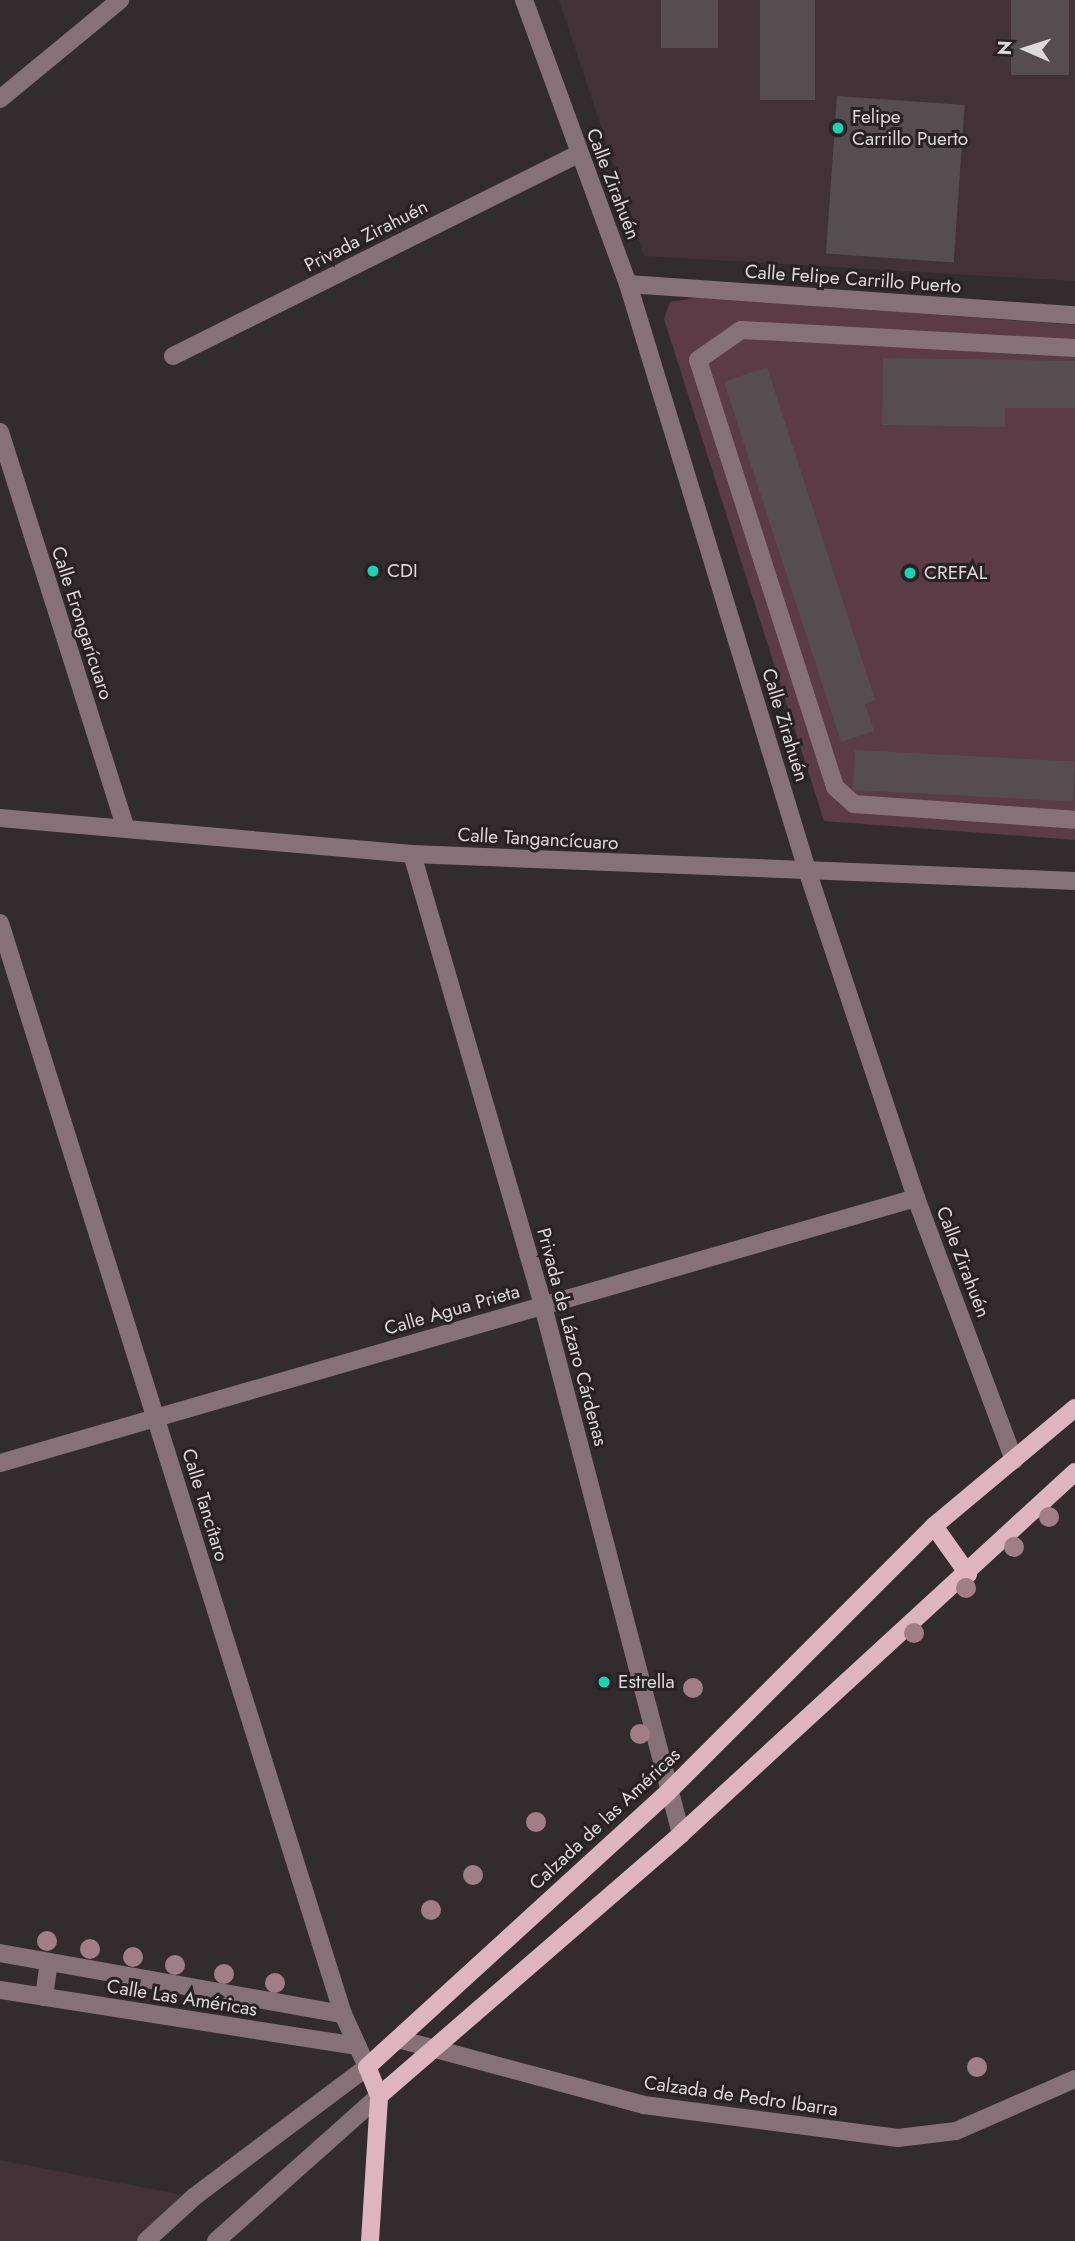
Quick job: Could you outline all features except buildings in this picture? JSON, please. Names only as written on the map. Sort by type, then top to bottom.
[{"type":"main road","name":"Calzada de las Américas","points":[[368,2067],[667,1792],[934,1526],[1075,1408]]},
{"type":"main road","points":[[370,2241],[379,2096],[681,1834],[968,1574],[1075,1472]]},
{"type":"main road","points":[[934,1526],[968,1574]]},
{"type":"main road","name":"Calle Tancítaro","points":[[368,2067],[379,2096]]},
{"type":"street","points":[[0,99],[120,0]]},
{"type":"street","name":"Calle Zirahuén","points":[[524,0],[578,154],[628,284],[808,873],[916,1198],[1014,1460]]},
{"type":"street","name":"Privada Zirahuén","points":[[173,356],[578,154]]},
{"type":"street","name":"Calle Felipe Carrillo Puerto","points":[[628,284],[1075,315]]},
{"type":"street","points":[[1075,348],[741,330],[698,360],[835,787],[854,804],[1075,820]]},
{"type":"street","name":"Calle Erongarícuaro","points":[[0,432],[125,826]]},
{"type":"street","name":"Calle Tangancícuaro","points":[[0,818],[125,826],[412,854],[808,873],[1075,881]]},
{"type":"street","name":"Privada de Lázaro Cárdenas","points":[[412,854],[543,1306],[667,1792],[681,1834]]},
{"type":"street","name":"Calle Tancítaro","points":[[0,923],[343,2014],[368,2067]]},
{"type":"street","name":"Calle Agua Prieta","points":[[0,1463],[916,1198]]},
{"type":"street","name":"Calle Las Américas","points":[[0,1953],[343,2014]]},
{"type":"street","points":[[44,1997],[49,1962]]},
{"type":"street","name":"Calle Las Américas","points":[[0,1990],[358,2046]]},
{"type":"street","name":"Calzada de Pedro Ibarra","points":[[398,2039],[644,2105],[898,2138],[956,2131],[1075,2079]]},
{"type":"street","name":"Calzada de las Américas","points":[[146,2241],[194,2197],[368,2067]]},
{"type":"street","points":[[216,2241],[379,2096]]},
{"type":"shaded area","name":"Felipe Carrillo Puerto","points":[[559,0],[1075,0],[1075,281],[644,256]]},
{"type":"shaded area","name":"CREFAL","points":[[700,297],[1075,325],[1075,840],[824,821],[664,319],[670,302]]},
{"type":"shaded area","points":[[0,2160],[194,2197],[146,2241],[0,2241]]},
{"type":"place","name":"Felipe Carrillo Puerto","points":[[838,128]]},
{"type":"place","name":"CDI","points":[[373,571]]},
{"type":"place","name":"CREFAL","points":[[910,573]]},
{"type":"place","name":"Estrella","points":[[604,1682]]}]
